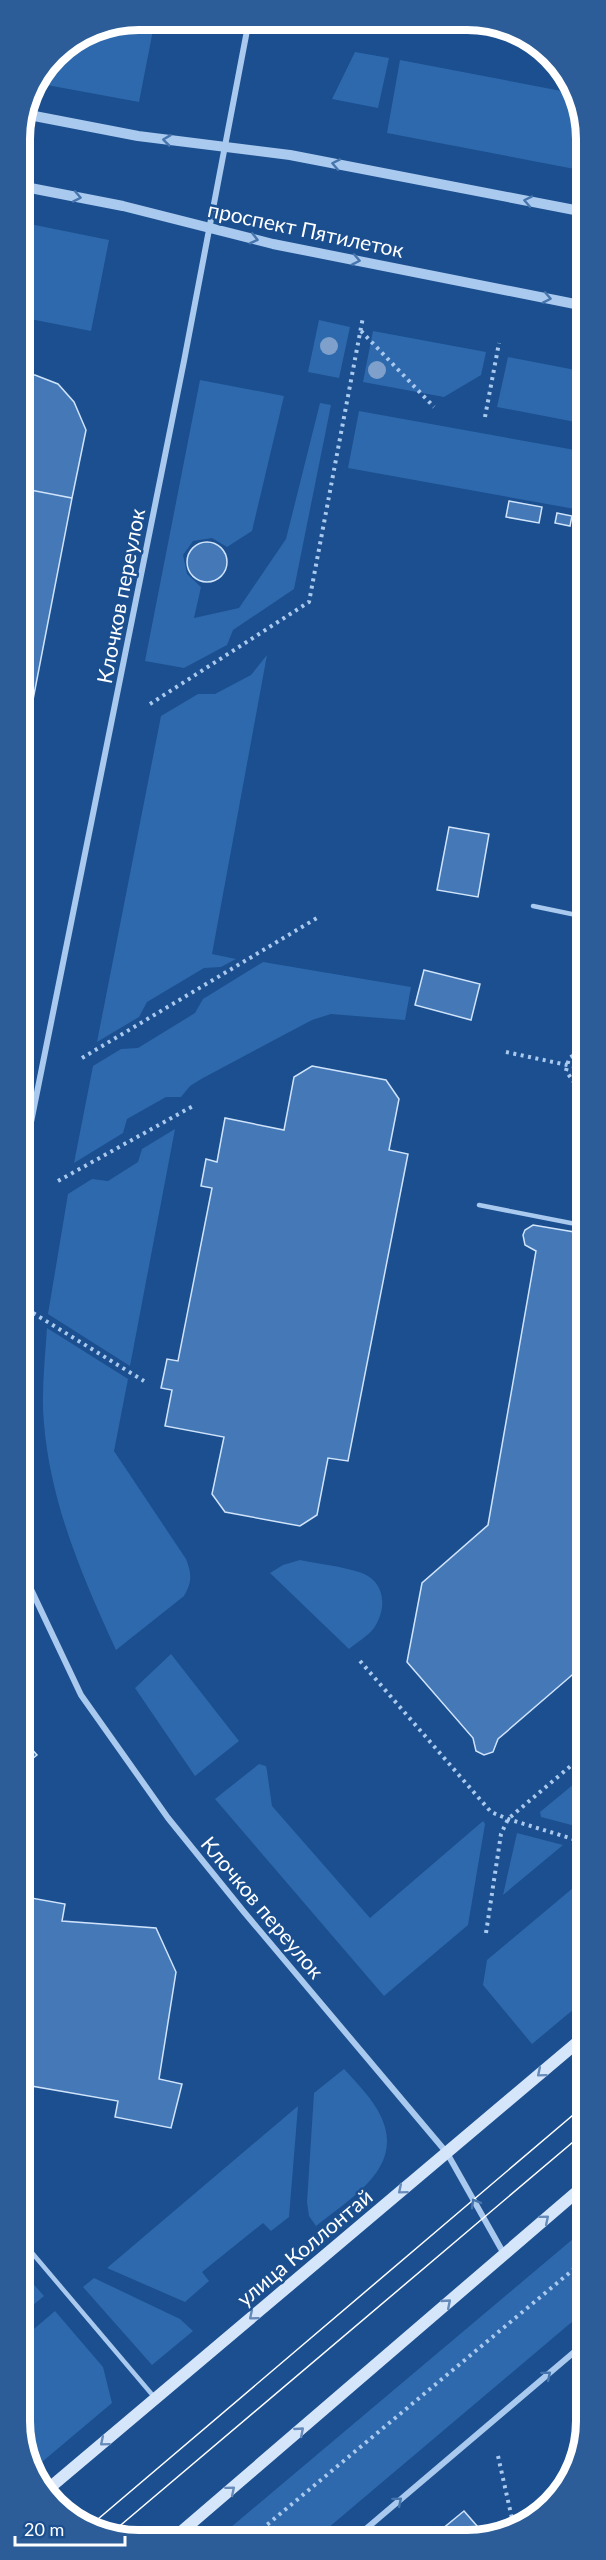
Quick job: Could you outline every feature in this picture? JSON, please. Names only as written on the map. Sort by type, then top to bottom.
[{"type":"main road","name":"улица Коллонтай","points":[[52,2486],[576,2043]]},
{"type":"main road","points":[[183,2530],[576,2193]]},
{"type":"street","name":"Клочков переулок","points":[[30,1128],[247,30]]},
{"type":"street","points":[[33,116],[138,136],[290,155],[576,210]]},
{"type":"street","name":"проспект Пятилеток","points":[[30,188],[123,206],[273,244],[576,304]]},
{"type":"street","name":"Клочков переулок","points":[[30,1596],[81,1695],[168,1818],[447,2153],[504,2254]]},
{"type":"street","points":[[365,2530],[576,2350]]},
{"type":"lane","points":[[533,906],[576,915]]},
{"type":"lane","points":[[479,1205],[576,1224]]},
{"type":"lane","points":[[30,2251],[155,2398]]},
{"type":"path","points":[[150,704],[309,602],[363,317]]},
{"type":"path","points":[[361,331],[434,407]]},
{"type":"path","points":[[485,417],[499,343]]},
{"type":"path","points":[[82,1058],[317,918]]},
{"type":"path","points":[[506,1053],[576,1067]]},
{"type":"path","points":[[576,1054],[569,1058],[566,1071],[576,1084]]},
{"type":"path","points":[[58,1181],[193,1106]]},
{"type":"path","points":[[33,1313],[144,1381]]},
{"type":"path","points":[[360,1661],[491,1812],[576,1840]]},
{"type":"path","points":[[486,1933],[501,1834],[508,1819],[576,1761]]},
{"type":"path","points":[[261,2530],[576,2267]]},
{"type":"path","points":[[498,2456],[512,2520]]},
{"type":"shaded area","points":[[153,30],[139,102],[45,85],[67,57],[91,41],[125,31]]},
{"type":"shaded area","points":[[355,52],[389,58],[378,108],[332,99]]},
{"type":"shaded area","points":[[400,60],[565,92],[575,125],[576,169],[387,133]]},
{"type":"shaded area","points":[[30,224],[109,240],[91,331],[30,319]]},
{"type":"shaded area","points":[[319,320],[350,327],[339,378],[308,372]]},
{"type":"shaded area","points":[[373,331],[486,352],[481,375],[444,397],[363,382]]},
{"type":"shaded area","points":[[508,357],[576,370],[576,422],[497,407]]},
{"type":"shaded area","points":[[200,380],[284,396],[252,531],[227,547],[212,538],[193,541],[183,555],[187,574],[201,587],[194,618],[239,608],[286,539],[320,403],[331,405],[294,589],[233,630],[227,645],[184,668],[145,661]]},
{"type":"shaded area","points":[[359,411],[576,450],[576,509],[348,468]]},
{"type":"shaded area","points":[[267,655],[212,954],[236,959],[221,967],[204,968],[147,1002],[139,1017],[97,1042],[161,716],[198,694],[215,694],[251,675]]},
{"type":"shaded area","points":[[263,962],[411,987],[405,1020],[331,1014],[312,1020],[203,1078],[190,1086],[181,1097],[166,1097],[127,1119],[123,1133],[74,1163],[93,1066],[121,1049],[138,1048],[195,1013],[203,999]]},
{"type":"shaded area","points":[[175,1129],[130,1366],[48,1314],[68,1194],[92,1179],[108,1181],[138,1162],[142,1149]]},
{"type":"shaded area","points":[[47,1328],[128,1379],[114,1451],[186,1559],[189,1569],[190,1582],[184,1596],[116,1650],[70,1540],[54,1483],[43,1412]]},
{"type":"shaded area","points":[[300,1560],[359,1572],[368,1576],[379,1588],[382,1603],[378,1620],[372,1631],[349,1649],[270,1573],[283,1565]]},
{"type":"shaded area","points":[[171,1654],[239,1741],[195,1776],[135,1688]]},
{"type":"shaded area","points":[[259,1764],[266,1766],[272,1806],[370,1918],[483,1821],[485,1824],[468,1925],[384,1996],[215,1799]]},
{"type":"shaded area","points":[[576,1782],[576,1826],[541,1817],[540,1812]]},
{"type":"shaded area","points":[[517,1833],[563,1845],[503,1895]]},
{"type":"shaded area","points":[[576,1885],[576,2007],[532,2044],[483,1985],[487,1960]]},
{"type":"shaded area","points":[[344,2069],[377,2109],[385,2129],[387,2147],[382,2162],[373,2177],[346,2203],[316,2226],[309,2216],[307,2202],[314,2093]]},
{"type":"shaded area","points":[[298,2106],[289,2217],[271,2231],[263,2223],[202,2272],[209,2281],[185,2302],[107,2268]]},
{"type":"shaded area","points":[[576,2236],[576,2318],[326,2530],[227,2530]]},
{"type":"shaded area","points":[[94,2278],[180,2319],[193,2331],[152,2365],[83,2287]]},
{"type":"shaded area","points":[[30,2280],[44,2296],[30,2308]]},
{"type":"shaded area","points":[[55,2311],[103,2367],[112,2403],[39,2464],[32,2442],[30,2421],[30,2332]]},
{"type":"building","points":[[30,375],[58,384],[74,402],[86,430],[72,498],[30,490]]},
{"type":"building","points":[[30,490],[72,498],[30,715]]},
{"type":"building","points":[[509,501],[542,507],[539,523],[506,517]]},
{"type":"building","points":[[557,513],[572,516],[570,526],[555,523]]},
{"type":"building","points":[[207,542],[221,548],[227,562],[221,576],[207,582],[193,576],[187,562],[193,548]]},
{"type":"building","points":[[449,827],[489,834],[478,897],[437,890]]},
{"type":"building","points":[[424,970],[480,984],[471,1020],[415,1005]]},
{"type":"building","points":[[312,1066],[386,1080],[399,1099],[389,1150],[408,1154],[348,1461],[328,1458],[317,1515],[300,1526],[225,1512],[212,1494],[224,1437],[165,1426],[172,1390],[161,1388],[167,1359],[178,1361],[212,1188],[201,1186],[206,1159],[217,1162],[225,1118],[284,1130],[294,1077]]},
{"type":"building","points":[[533,1225],[576,1232],[576,1672],[498,1739],[493,1752],[484,1755],[476,1751],[473,1738],[407,1662],[422,1583],[488,1525],[536,1251],[525,1245],[523,1235],[525,1230]]},
{"type":"building","points":[[30,1747],[37,1755],[30,1761]]},
{"type":"building","points":[[30,1898],[65,1904],[62,1921],[156,1928],[176,1972],[159,2079],[182,2084],[171,2128],[115,2117],[118,2101],[30,2086]]},
{"type":"building","points":[[464,2511],[480,2529],[467,2530],[441,2530]]},
{"type":"tram line","points":[[96,2521],[576,2113]]},
{"type":"tram line","points":[[117,2528],[576,2139]]}]
